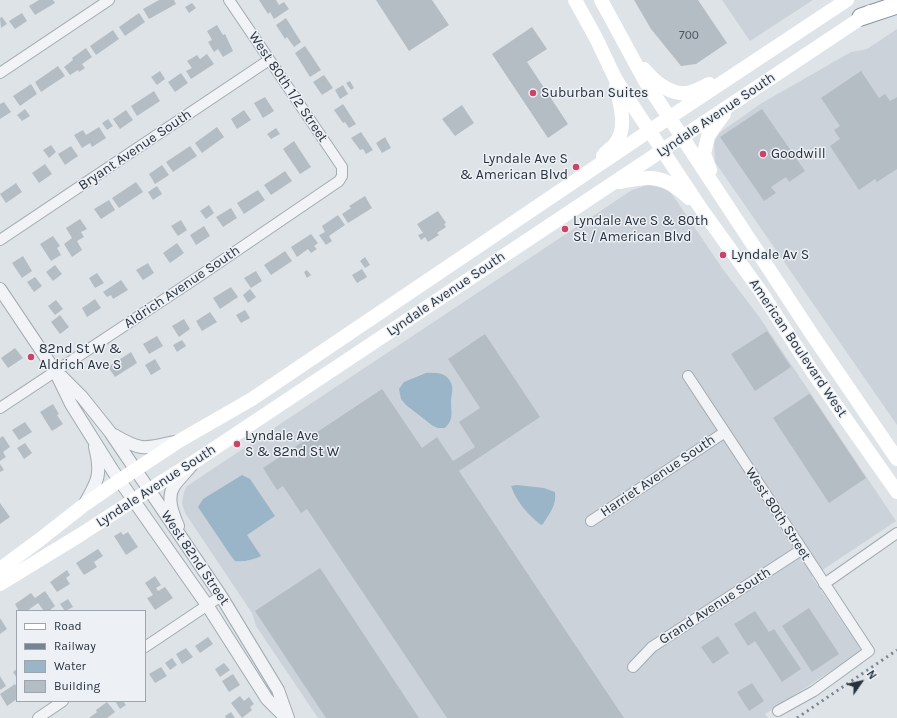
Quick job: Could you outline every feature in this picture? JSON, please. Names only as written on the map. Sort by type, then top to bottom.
[{"type":"highway","points":[[861,17],[897,5]]},
{"type":"main road","name":"American Boulevard West","points":[[575,0],[596,38],[612,72],[649,131],[702,210],[761,292],[812,371],[897,492]]},
{"type":"main road","name":"American Boulevard West","points":[[601,0],[645,81],[897,459]]},
{"type":"main road","name":"Lyndale Avenue South","points":[[0,569],[38,542],[84,505],[120,480],[179,441],[252,399],[649,131],[847,0]]},
{"type":"main road","name":"Lyndale Avenue South","points":[[0,584],[194,462],[682,138],[861,17],[890,0]]},
{"type":"main road","points":[[630,53],[650,76],[666,88],[681,94],[698,90],[714,81],[734,75]]},
{"type":"main road","points":[[598,166],[605,152],[614,145],[621,132],[622,116],[620,102],[612,72]]},
{"type":"main road","points":[[721,196],[704,154],[708,136],[717,122],[733,103]]},
{"type":"main road","points":[[614,183],[644,177],[663,179],[678,188],[702,210]]},
{"type":"street","points":[[0,72],[109,0]]},
{"type":"street","name":"West 80th 1/2 Street","points":[[229,0],[342,167],[342,176]]},
{"type":"street","name":"Bryant Avenue South","points":[[0,240],[269,60]]},
{"type":"street","name":"Aldrich Avenue South","points":[[0,408],[243,247],[339,181],[342,176]]},
{"type":"street","name":"West 82nd Street","points":[[0,289],[55,371],[92,438],[133,500],[207,605],[267,698],[287,718]]},
{"type":"street","name":"West 82nd Street","points":[[55,371],[82,396],[110,432],[221,596],[278,690],[287,718]]},
{"type":"street","name":"West 80th Street","points":[[688,376],[801,550],[869,651],[814,691],[778,711]]},
{"type":"street","points":[[110,432],[132,446],[148,448],[179,441]]},
{"type":"street","name":"Harriet Avenue South","points":[[591,521],[725,432]]},
{"type":"street","points":[[84,505],[99,476],[98,461],[92,438]]},
{"type":"street","points":[[184,542],[170,500],[174,486],[194,462]]},
{"type":"street","points":[[824,584],[897,533]]},
{"type":"street","name":"Grand Avenue South","points":[[633,667],[652,647],[801,550]]},
{"type":"street","points":[[146,646],[221,596]]},
{"type":"street","points":[[38,718],[62,702]]},
{"type":"shaded area","points":[[722,0],[813,0],[750,41]]},
{"type":"shaded area","points":[[897,29],[897,425],[715,162],[714,143],[719,133],[762,103],[851,52],[867,49]]},
{"type":"shaded area","points":[[647,185],[663,188],[669,191],[674,197],[722,268],[760,318],[896,521],[812,577],[862,651],[765,714],[768,718],[318,718],[256,626],[252,613],[185,513],[182,503],[187,486],[632,190]]},
{"type":"water","points":[[426,373],[442,374],[448,378],[452,386],[450,422],[445,428],[433,426],[406,405],[401,399],[399,389],[404,382]]},
{"type":"water","points":[[242,475],[250,479],[275,516],[247,535],[261,556],[255,559],[235,561],[198,507],[203,499]]},
{"type":"water","points":[[517,485],[544,488],[555,492],[554,505],[543,524],[541,525],[536,521],[519,502],[511,486]]},
{"type":"building","points":[[39,0],[53,0],[55,3],[35,15],[29,6]]},
{"type":"building","points":[[159,0],[174,0],[176,4],[149,19],[143,9]]},
{"type":"building","points":[[259,0],[276,0],[279,5],[284,2],[289,9],[274,19],[270,12],[268,14]]},
{"type":"building","points":[[376,0],[432,0],[449,25],[409,51]]},
{"type":"building","points":[[634,0],[698,0],[727,43],[696,64],[681,66],[651,29]]},
{"type":"building","points":[[192,3],[196,8],[189,13],[185,7]]},
{"type":"building","points":[[22,13],[27,21],[15,29],[9,21]]},
{"type":"building","points":[[139,13],[145,22],[125,36],[119,27]]},
{"type":"building","points":[[2,17],[7,24],[1,28],[0,18]]},
{"type":"building","points":[[286,18],[301,42],[294,47],[287,37],[285,39],[276,25]]},
{"type":"building","points":[[217,25],[223,35],[225,34],[233,51],[223,57],[218,49],[214,52],[208,42],[212,40],[207,31]]},
{"type":"building","name":"Suburban Suites","points":[[532,27],[547,49],[527,62],[568,124],[548,138],[492,54]]},
{"type":"building","points":[[113,30],[119,39],[96,55],[90,46]]},
{"type":"building","points":[[305,46],[321,70],[310,77],[295,53]]},
{"type":"building","points":[[86,48],[92,57],[82,64],[85,68],[70,75],[64,67],[73,60],[72,58]]},
{"type":"building","points":[[207,54],[214,64],[191,79],[186,71],[192,68],[187,61],[197,55],[200,59]]},
{"type":"building","points":[[58,66],[65,76],[41,92],[35,82]]},
{"type":"building","points":[[160,71],[165,79],[157,85],[151,77]]},
{"type":"building","points":[[861,71],[879,98],[885,94],[890,101],[897,97],[897,169],[877,182],[875,179],[859,190],[830,146],[840,139],[834,130],[840,126],[821,98]]},
{"type":"building","points":[[181,73],[188,83],[175,92],[168,82]]},
{"type":"building","points":[[324,75],[333,88],[322,95],[313,82]]},
{"type":"building","points":[[350,81],[354,88],[351,90],[346,83]]},
{"type":"building","points":[[31,84],[37,94],[20,106],[13,96]]},
{"type":"building","points":[[343,85],[348,94],[340,99],[335,90]]},
{"type":"building","points":[[154,91],[160,101],[137,116],[131,106]]},
{"type":"building","points":[[265,97],[274,111],[263,118],[254,103]]},
{"type":"building","points":[[4,102],[11,112],[0,119],[0,104]]},
{"type":"building","points":[[343,104],[356,124],[349,128],[345,122],[343,123],[334,110]]},
{"type":"building","points":[[462,105],[474,123],[455,136],[442,119]]},
{"type":"building","points":[[25,109],[30,116],[22,121],[17,115]]},
{"type":"building","name":"Goodwill","points":[[762,109],[805,171],[789,182],[786,177],[771,187],[776,193],[764,201],[720,137]]},
{"type":"building","points":[[126,110],[133,120],[120,129],[113,119]]},
{"type":"building","points":[[244,110],[251,120],[237,129],[231,119]]},
{"type":"building","points":[[108,119],[113,126],[107,130],[102,123]]},
{"type":"building","points":[[99,127],[106,138],[92,147],[90,143],[82,148],[74,135],[83,130],[86,135]]},
{"type":"building","points":[[217,127],[224,137],[202,153],[195,143]]},
{"type":"building","points":[[276,128],[280,134],[271,139],[267,134]]},
{"type":"building","points":[[361,132],[373,150],[366,154],[363,149],[360,150],[351,138]]},
{"type":"building","points":[[385,137],[391,148],[382,153],[376,143]]},
{"type":"building","points":[[294,141],[311,167],[300,174],[283,149]]},
{"type":"building","points":[[51,145],[56,152],[49,158],[43,150]]},
{"type":"building","points":[[71,146],[78,156],[65,165],[58,154]]},
{"type":"building","points":[[190,146],[197,156],[173,172],[166,162]]},
{"type":"building","points":[[45,164],[52,174],[39,183],[32,173]]},
{"type":"building","points":[[162,165],[169,175],[155,184],[149,174]]},
{"type":"building","points":[[285,171],[292,181],[271,195],[264,185]]},
{"type":"building","points":[[136,182],[143,192],[119,208],[112,198]]},
{"type":"building","points":[[16,183],[22,192],[6,203],[0,194]]},
{"type":"building","points":[[157,186],[162,194],[153,200],[148,192]]},
{"type":"building","points":[[258,190],[265,200],[244,214],[237,203]]},
{"type":"building","points":[[365,196],[372,208],[348,223],[342,214],[351,208],[349,206]]},
{"type":"building","points":[[109,200],[115,210],[101,219],[94,209]]},
{"type":"building","points":[[209,205],[214,213],[206,219],[200,211]]},
{"type":"building","points":[[231,208],[237,218],[223,227],[216,217]]},
{"type":"building","points":[[438,211],[446,223],[444,224],[446,227],[437,233],[439,235],[428,242],[425,237],[421,240],[418,235],[423,233],[417,224]]},
{"type":"building","points":[[338,215],[345,225],[329,236],[332,241],[326,245],[319,235],[325,232],[322,226]]},
{"type":"building","points":[[80,219],[87,229],[81,232],[84,237],[77,241],[82,250],[72,257],[64,244],[72,238],[66,228]]},
{"type":"building","points":[[181,220],[187,230],[178,236],[171,226]]},
{"type":"building","points":[[204,226],[210,236],[196,245],[190,235]]},
{"type":"building","points":[[311,234],[318,243],[314,246],[317,249],[311,253],[308,249],[297,257],[291,247]]},
{"type":"building","points":[[53,236],[60,246],[57,248],[61,255],[51,261],[40,244]]},
{"type":"building","points":[[177,243],[184,253],[170,263],[163,253]]},
{"type":"building","points":[[285,251],[292,261],[271,275],[264,265]]},
{"type":"building","points":[[23,256],[32,271],[22,278],[12,263]]},
{"type":"building","points":[[365,257],[370,265],[365,268],[360,261]]},
{"type":"building","points":[[148,263],[154,273],[143,280],[136,270]]},
{"type":"building","points":[[55,265],[62,274],[53,281],[46,272]]},
{"type":"building","points":[[362,269],[367,277],[357,283],[352,275]]},
{"type":"building","points":[[307,270],[311,275],[307,278],[304,272]]},
{"type":"building","points":[[256,271],[262,281],[251,288],[244,278]]},
{"type":"building","points":[[97,273],[104,283],[95,288],[89,278]]},
{"type":"building","points":[[35,277],[42,286],[34,292],[27,282]]},
{"type":"building","points":[[121,280],[128,290],[113,299],[111,295],[107,297],[103,292]]},
{"type":"building","points":[[231,287],[238,297],[220,309],[213,298]]},
{"type":"building","points":[[250,289],[256,297],[248,303],[243,295]]},
{"type":"building","points":[[95,299],[101,308],[87,317],[82,308]]},
{"type":"building","points":[[56,300],[63,309],[55,315],[48,306]]},
{"type":"building","points":[[245,310],[250,318],[241,323],[236,315]]},
{"type":"building","points":[[210,312],[217,322],[202,331],[196,321]]},
{"type":"building","points":[[60,315],[69,327],[60,334],[51,322]]},
{"type":"building","points":[[184,319],[190,329],[179,337],[172,326]]},
{"type":"building","points":[[767,331],[791,367],[755,391],[731,354]]},
{"type":"building","points":[[485,334],[540,417],[459,471],[624,718],[447,718],[307,509],[301,513],[283,486],[277,490],[263,468],[382,389],[422,448],[437,437],[453,461],[475,447],[459,422],[480,408],[448,359]]},
{"type":"building","points":[[157,336],[163,346],[149,354],[143,344]]},
{"type":"building","points":[[182,340],[186,346],[177,352],[173,345]]},
{"type":"building","points":[[15,348],[23,358],[8,368],[1,358]]},
{"type":"building","points":[[131,352],[137,363],[115,377],[108,367]]},
{"type":"building","points":[[155,359],[161,369],[151,375],[145,365]]},
{"type":"building","points":[[809,394],[866,478],[829,503],[773,418]]},
{"type":"building","points":[[53,404],[59,414],[57,415],[63,424],[52,431],[40,412]]},
{"type":"building","points":[[25,422],[32,432],[19,440],[12,430]]},
{"type":"building","points":[[3,436],[10,447],[3,452],[6,457],[0,461],[0,438]]},
{"type":"building","points":[[25,443],[32,453],[24,459],[17,448]]},
{"type":"building","points":[[0,464],[4,470],[0,472]]},
{"type":"building","points":[[0,503],[10,517],[0,524]]},
{"type":"building","points":[[121,532],[123,535],[128,532],[138,547],[126,555],[114,536]]},
{"type":"building","points":[[98,549],[103,556],[94,562],[97,567],[84,575],[76,563]]},
{"type":"building","points":[[320,568],[419,718],[326,718],[255,611]]},
{"type":"building","points":[[67,570],[70,575],[66,578],[70,584],[57,592],[50,582]]},
{"type":"building","points":[[155,576],[161,585],[156,588],[158,591],[165,587],[173,598],[155,610],[147,598],[153,595],[145,583]]},
{"type":"building","points":[[45,591],[55,606],[50,610],[43,610],[38,603],[28,610],[18,610],[15,604],[31,593],[35,598]]},
{"type":"building","points":[[68,599],[73,607],[64,610],[60,604]]},
{"type":"building","points":[[809,608],[839,654],[812,672],[782,626]]},
{"type":"building","points":[[755,611],[769,632],[774,629],[801,669],[782,682],[755,641],[748,646],[734,624]]},
{"type":"building","points":[[0,618],[7,629],[0,634]]},
{"type":"building","points":[[718,636],[729,653],[713,664],[701,647]]},
{"type":"building","points":[[208,637],[213,644],[200,653],[195,646]]},
{"type":"building","points":[[186,648],[193,657],[182,664],[176,654]]},
{"type":"building","points":[[172,658],[177,665],[170,670],[165,663]]},
{"type":"building","points":[[224,663],[230,670],[220,677],[215,669]]},
{"type":"building","points":[[161,667],[167,676],[155,683],[149,674]]},
{"type":"building","points":[[16,670],[16,676],[13,672]]},
{"type":"building","points":[[233,674],[240,685],[229,692],[222,681]]},
{"type":"building","points":[[0,676],[6,686],[0,690]]},
{"type":"building","points":[[752,683],[764,701],[749,711],[737,692]]},
{"type":"building","points":[[15,684],[16,686],[16,700],[7,706],[0,694]]},
{"type":"building","points":[[240,696],[244,701],[249,697],[254,704],[250,707],[252,710],[242,718],[231,703]]},
{"type":"building","points":[[107,702],[115,712],[107,718],[89,718],[97,712],[96,710]]},
{"type":"building","points":[[116,702],[124,702],[126,705],[120,709]]},
{"type":"building","points":[[231,712],[235,718],[226,718],[225,716]]},
{"type":"railway","points":[[797,718],[897,650]]},
{"type":"place","name":"Suburban Suites","points":[[533,93]]},
{"type":"place","name":"Goodwill","points":[[763,154]]},
{"type":"place","name":"Lyndale Ave S & American Blvd","points":[[576,167]]},
{"type":"place","name":"Lyndale Ave S & 80th St / American Blvd","points":[[565,229]]},
{"type":"place","name":"Lyndale Av S","points":[[723,255]]},
{"type":"place","name":"82nd St W & Aldrich Ave S","points":[[31,357]]},
{"type":"place","name":"Lyndale Ave S & 82nd St W","points":[[237,444]]}]
